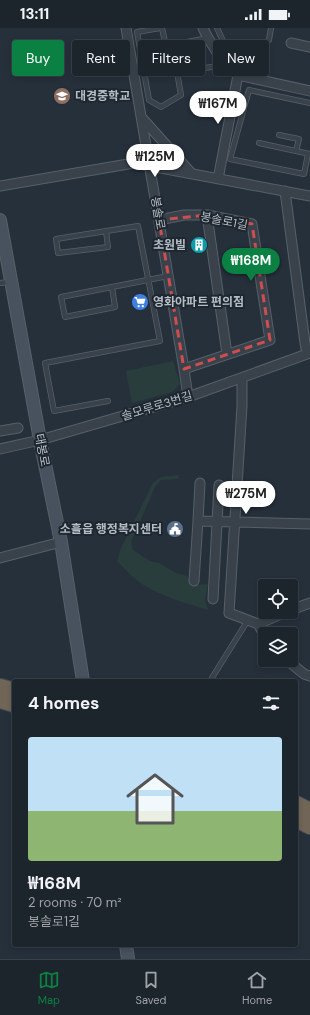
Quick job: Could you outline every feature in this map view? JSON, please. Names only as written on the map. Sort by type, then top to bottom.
[{"type":"highway","points":[[0,687],[12,690]]},
{"type":"highway","points":[[0,700],[12,703]]},
{"type":"highway","points":[[298,807],[306,821]]},
{"type":"main road","name":"태봉로","points":[[0,220],[6,283],[61,542],[83,679]]},
{"type":"main road","points":[[126,947],[128,959]]},
{"type":"street","name":"봉솔로","points":[[126,28],[188,397]]},
{"type":"street","points":[[203,28],[213,46]]},
{"type":"street","points":[[292,43],[310,47]]},
{"type":"street","points":[[218,179],[238,76]]},
{"type":"street","points":[[242,76],[310,91]]},
{"type":"street","points":[[142,117],[192,174]]},
{"type":"street","points":[[0,186],[134,163],[310,196]]},
{"type":"street","points":[[285,191],[309,354]]},
{"type":"street","points":[[207,215],[227,354]]},
{"type":"street","name":"봉솔로1길","points":[[159,220],[184,216],[207,215],[252,224],[270,340],[184,369]]},
{"type":"street","name":"솔모루로3번길","points":[[0,449],[40,440],[188,397],[309,354]]},
{"type":"street","points":[[242,379],[242,406],[229,613],[258,624],[260,627]]},
{"type":"street","points":[[0,431],[18,428]]},
{"type":"street","points":[[194,581],[200,483]]},
{"type":"street","points":[[213,599],[219,485]]},
{"type":"street","points":[[198,521],[310,524]]},
{"type":"street","points":[[0,558],[61,542]]},
{"type":"street","points":[[298,607],[310,603]]},
{"type":"street","points":[[258,624],[270,619]]},
{"type":"street","points":[[296,667],[304,674],[310,676]]},
{"type":"lane","points":[[208,38],[166,46],[161,28],[137,32],[149,100],[161,107],[181,95],[177,72],[213,67]]},
{"type":"lane","points":[[217,28],[224,43],[232,50],[262,47],[269,40],[271,28]]},
{"type":"lane","points":[[259,144],[309,154],[304,174],[230,159],[249,90],[310,103]]},
{"type":"lane","points":[[279,135],[299,139],[296,151]]},
{"type":"lane","points":[[106,231],[108,246],[58,252],[56,239],[106,231],[138,226],[160,340],[45,363],[54,411],[108,401]]},
{"type":"lane","points":[[112,287],[116,307],[65,317],[61,297],[168,276]]},
{"type":"lane","points":[[211,679],[248,620]]},
{"type":"highlighted area","points":[[207,215],[252,224],[270,340],[184,369],[159,220]]},
{"type":"green space","points":[[173,361],[180,384],[172,392],[132,403],[126,371]]},
{"type":"green space","points":[[178,475],[179,479],[161,480],[155,487],[131,542],[133,550],[150,561],[159,563],[176,573],[187,576],[194,585],[208,584],[205,600],[208,610],[174,599],[150,589],[135,579],[117,561],[121,548],[153,483],[161,477]]},
{"type":"place","name":"대경중학교","points":[[62,96]]},
{"type":"place","name":"초원빌","points":[[199,245]]},
{"type":"place","name":"영화아파트 편의점","points":[[140,302]]},
{"type":"place","name":"소흘읍 행정복지센터","points":[[175,529]]}]
